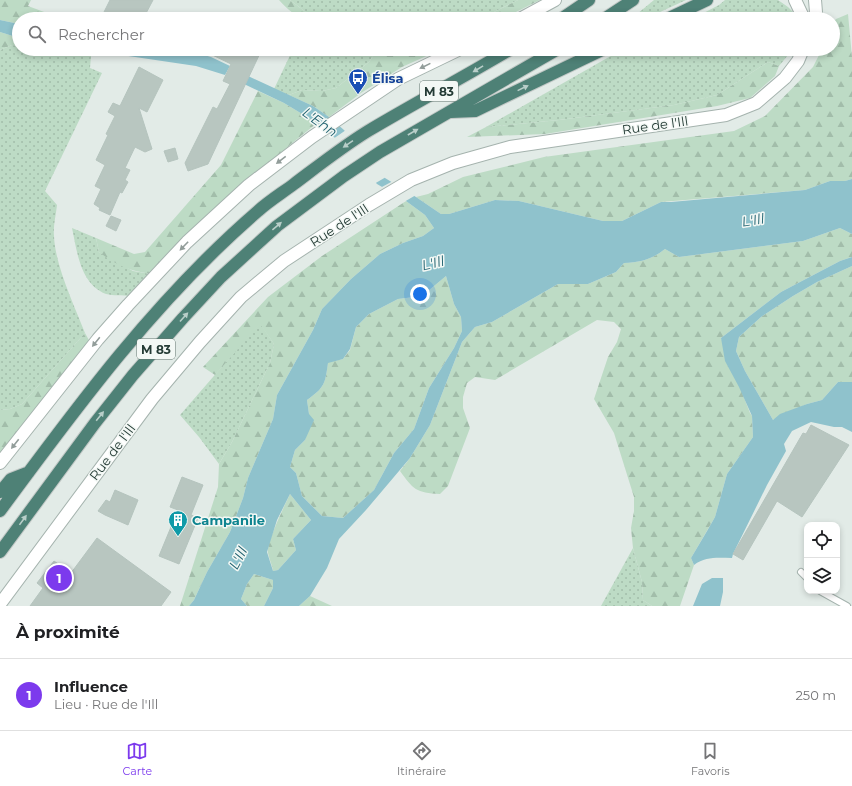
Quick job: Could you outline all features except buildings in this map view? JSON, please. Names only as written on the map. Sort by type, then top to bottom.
[{"type":"highway","points":[[571,12],[589,0]]},
{"type":"highway","points":[[615,12],[633,0]]},
{"type":"highway","points":[[681,12],[706,0]]},
{"type":"highway","name":"M 83","points":[[0,511],[132,339],[192,273],[259,210],[330,157],[367,132],[499,56]]},
{"type":"highway","name":"M 83","points":[[0,552],[95,423],[182,318],[221,277],[278,226],[344,176],[380,152],[546,56]]},
{"type":"highway","points":[[446,113],[475,111],[589,56]]},
{"type":"highway","points":[[0,492],[11,478],[29,472]]},
{"type":"street","points":[[533,12],[555,0]]},
{"type":"street","points":[[795,0],[801,12]]},
{"type":"street","points":[[815,0],[816,12]]},
{"type":"street","points":[[0,463],[98,340],[187,242],[249,185],[312,136],[349,111],[398,79],[446,56]]},
{"type":"street","name":"Rue de l'Ill","points":[[0,604],[152,399],[200,342],[241,297],[284,261],[411,180],[453,163],[510,147],[726,115],[756,103],[785,78],[800,56]]},
{"type":"lane","points":[[801,572],[804,575]]},
{"type":"lane","points":[[825,594],[847,606]]},
{"type":"green space","points":[[0,0],[31,0],[28,6],[44,12],[12,12],[12,23],[0,20]]},
{"type":"green space","points":[[279,0],[290,0],[306,12],[292,12]]},
{"type":"green space","points":[[290,0],[518,0],[494,12],[306,12]]},
{"type":"green space","points":[[518,0],[540,0],[516,12],[494,12]]},
{"type":"green space","points":[[654,0],[686,0],[660,12],[639,12]]},
{"type":"green space","points":[[725,0],[778,0],[793,12],[706,12]]},
{"type":"green space","points":[[848,14],[852,57],[852,179],[845,181],[830,181],[805,190],[661,202],[622,221],[603,221],[519,201],[495,200],[449,214],[441,214],[416,197],[428,194],[463,177],[544,157],[734,131],[765,116],[813,67],[818,56],[840,56],[840,17]]},
{"type":"green space","points":[[0,32],[12,36],[12,45],[0,50]]},
{"type":"green space","points":[[12,45],[12,56],[91,56],[90,68],[102,73],[45,191],[57,205],[54,224],[55,247],[61,272],[85,333],[22,404],[10,409],[0,410],[0,50]]},
{"type":"green space","points":[[290,56],[373,56],[369,62],[336,88],[322,91],[302,90],[289,95],[274,89]]},
{"type":"green space","points":[[373,56],[426,56],[402,67],[361,93],[329,117],[313,106],[289,95],[302,90],[322,91],[336,88],[369,62]]},
{"type":"green space","points":[[611,56],[787,56],[779,66],[768,62],[717,95],[674,105],[559,120],[486,127]]},
{"type":"green space","points":[[768,62],[779,66],[775,76],[750,98],[717,106],[545,134],[467,137],[486,127],[559,120],[674,105],[717,95]]},
{"type":"green space","points":[[258,91],[284,103],[317,123],[219,207],[151,274],[123,267],[99,252],[96,238],[134,254],[145,252],[221,165]]},
{"type":"green space","points":[[406,201],[425,215],[434,228],[423,236],[403,243],[380,254],[351,279],[322,309],[313,330],[277,395],[273,419],[248,478],[243,498],[230,532],[207,572],[194,600],[189,606],[180,606],[218,487],[219,464],[232,442],[270,363],[274,344],[260,324],[215,375],[203,367],[268,297],[322,256]]},
{"type":"green space","points":[[72,228],[96,238],[99,252],[133,271],[151,274],[130,296],[109,295],[97,289],[90,283],[81,266]]},
{"type":"green space","points":[[840,228],[852,234],[852,257],[840,261],[781,292],[721,338],[752,416],[753,437],[727,474],[715,517],[691,558],[694,565],[680,606],[652,606],[643,600],[642,582],[633,548],[631,528],[634,511],[634,497],[614,433],[594,399],[608,357],[617,342],[621,329],[614,322],[597,320],[495,380],[475,377],[467,383],[463,397],[463,408],[470,428],[448,486],[440,494],[425,493],[416,489],[408,482],[400,471],[410,458],[430,425],[462,342],[475,327],[492,322],[558,284],[588,284],[616,272],[624,263],[646,260],[665,249],[679,257],[803,241]]},
{"type":"green space","points":[[852,266],[852,382],[838,382],[822,400],[807,404],[773,420],[745,371],[736,351],[739,337],[761,317],[793,296],[817,282]]},
{"type":"green space","points":[[446,276],[454,304],[461,317],[462,331],[454,348],[429,388],[414,429],[394,453],[374,490],[343,518],[322,516],[302,496],[296,473],[290,467],[295,450],[305,440],[309,414],[307,400],[321,388],[325,380],[328,362],[343,359],[350,350],[356,327],[369,314],[398,299],[422,296]]},
{"type":"green space","points":[[260,323],[274,344],[270,363],[232,442],[219,464],[180,415]]},
{"type":"green space","points":[[85,333],[90,342],[0,460],[0,410],[10,409],[22,404]]},
{"type":"green space","points":[[290,494],[311,520],[293,539],[296,550],[278,570],[273,571],[268,555],[268,548],[276,524]]},
{"type":"green space","points":[[633,548],[642,582],[643,600],[652,606],[601,606]]},
{"type":"green space","points":[[254,574],[273,580],[273,588],[264,606],[247,606],[241,599],[247,584]]},
{"type":"green space","points":[[310,596],[332,606],[299,606]]},
{"type":"water","points":[[0,20],[12,23],[12,36],[0,32]]},
{"type":"water","points":[[128,56],[208,56],[230,66],[225,75],[196,66]]},
{"type":"water","points":[[248,76],[313,106],[344,130],[385,178],[441,214],[449,214],[495,200],[519,201],[603,221],[622,221],[661,202],[805,190],[830,181],[845,181],[852,179],[852,234],[840,228],[803,241],[679,257],[665,249],[646,260],[624,263],[616,272],[588,284],[558,284],[492,322],[475,327],[462,342],[430,425],[410,458],[339,539],[327,568],[310,596],[299,606],[264,606],[273,588],[273,580],[254,574],[247,584],[241,599],[247,606],[189,606],[194,600],[207,572],[230,532],[243,498],[248,478],[273,419],[277,395],[313,330],[322,309],[351,279],[380,254],[403,243],[423,236],[434,228],[425,215],[406,201],[377,184],[334,137],[317,123],[284,103],[244,84]],"holes":[[[446,276],[454,304],[461,317],[462,331],[454,348],[429,388],[414,429],[394,453],[374,490],[343,518],[322,516],[302,496],[296,473],[290,467],[295,450],[305,440],[314,420],[309,414],[307,400],[321,388],[325,381],[328,363],[343,359],[350,349],[356,327],[369,314],[398,299],[422,296]],[[290,494],[311,520],[293,539],[296,550],[278,570],[273,571],[267,552],[277,520]]]},
{"type":"water","points":[[852,257],[852,266],[817,282],[761,317],[739,337],[736,351],[745,371],[773,420],[780,414],[822,400],[838,382],[852,382],[852,432],[842,427],[834,427],[811,422],[792,431],[784,444],[786,451],[767,485],[732,558],[708,559],[694,565],[691,558],[715,517],[727,474],[753,437],[752,416],[725,361],[721,338],[781,292],[840,261]]},
{"type":"water","points":[[712,578],[723,578],[723,592],[720,606],[693,606],[702,584]]},
{"type":"pier","points":[[346,130],[386,177],[374,184],[333,139]]},
{"type":"pier","points":[[393,181],[416,195],[404,202],[380,188]]},
{"type":"place","name":"Élisa","points":[[358,95]]},
{"type":"place","name":"Campanile","points":[[178,537]]},
{"type":"place","name":"Influence","points":[[59,578]]},
{"type":"water label","name":"L'Ehn","points":[[320,122]]},
{"type":"water label","name":"L'Ill","points":[[753,220]]},
{"type":"water label","name":"L'Ill","points":[[433,263]]},
{"type":"water label","name":"L'Ill","points":[[238,558]]}]
